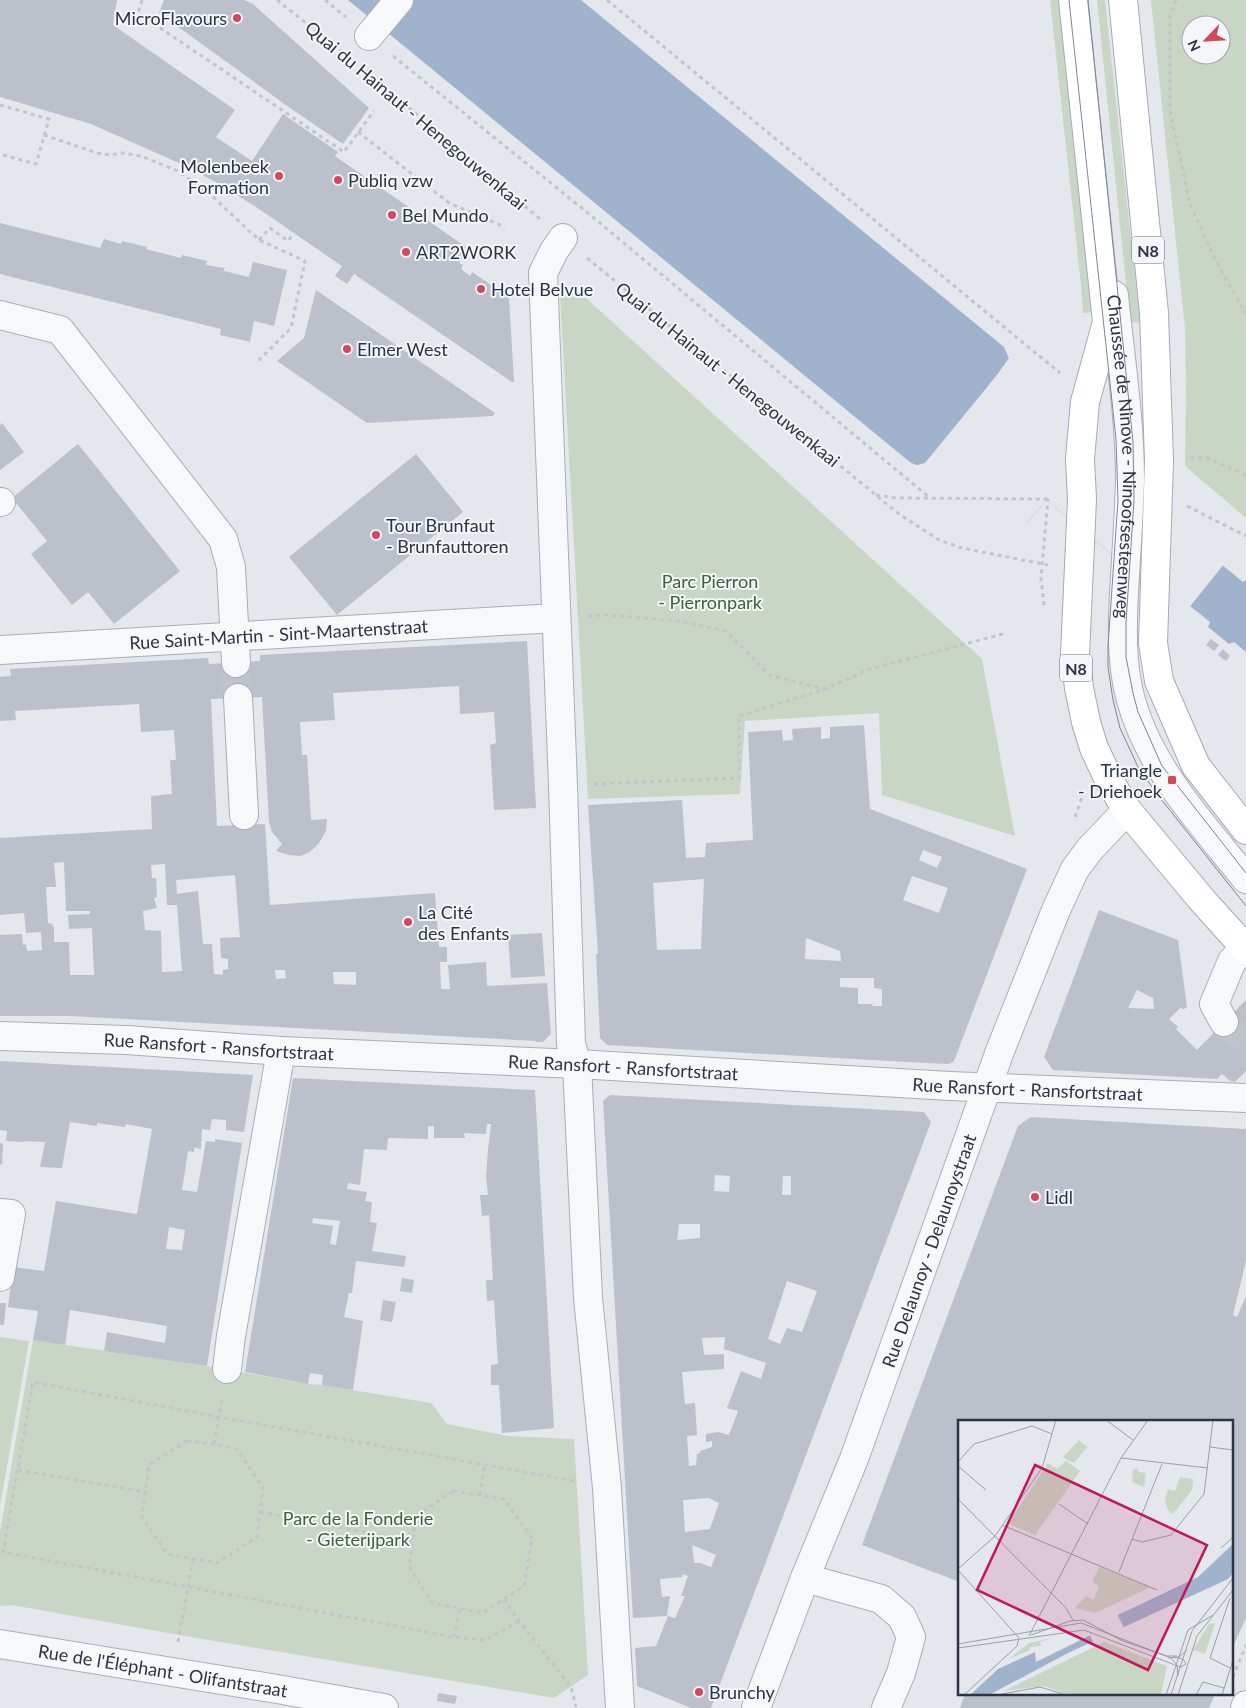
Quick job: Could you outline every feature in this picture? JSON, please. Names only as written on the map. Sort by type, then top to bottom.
[{"type":"main road","name":"Chaussée de Ninove - Ninoofsesteenweg","points":[[1073,0],[1107,322],[1085,402],[1080,459],[1082,499],[1075,655],[1079,688],[1094,748],[1110,782],[1127,810],[1245,949]]},
{"type":"main road","name":"Chaussée de Ninove - Ninoofsesteenweg","points":[[1123,0],[1154,313],[1159,462],[1152,643],[1159,681],[1196,766],[1246,830]]},
{"type":"street","points":[[374,30],[399,0]]},
{"type":"street","name":"Chaussée de Ninove - Ninoofsesteenweg","points":[[1084,0],[1125,399],[1122,563],[1123,657],[1127,685],[1138,721],[1159,767],[1246,879]]},
{"type":"street","points":[[563,238],[542,273],[563,785],[570,1044],[577,1064],[588,1298],[607,1488],[620,1708]]},
{"type":"street","points":[[0,315],[60,330],[223,539],[232,567],[236,649]]},
{"type":"street","name":"Chaussée de Ninove - Ninoofsesteenweg","points":[[1107,322],[1125,473]]},
{"type":"street","name":"Chaussée de Ninove - Ninoofsesteenweg","points":[[1122,563],[1112,646],[1112,667],[1116,699],[1124,727],[1142,765],[1246,900]]},
{"type":"street","name":"Rue Saint-Martin - Sint-Maartenstraat","points":[[0,650],[236,649],[555,618]]},
{"type":"street","points":[[238,698],[244,815]]},
{"type":"street","name":"Rue Delaunoy - Delaunoystraat","points":[[756,1708],[805,1578],[854,1459],[987,1088],[1056,910],[1075,869],[1090,849],[1127,810]]},
{"type":"street","points":[[1224,1022],[1214,1004],[1232,962],[1245,949]]},
{"type":"street","name":"Rue Ransfort - Ransfortstraat","points":[[0,1036],[126,1040],[282,1051],[577,1064],[987,1088],[1246,1098]]},
{"type":"street","points":[[227,1369],[231,1336],[282,1051]]},
{"type":"street","points":[[0,1213],[11,1214],[0,1277]]},
{"type":"street","points":[[805,1578],[881,1600],[902,1616],[910,1637],[901,1672],[886,1708]]},
{"type":"street","name":"Rue de l'Éléphant - Olifantstraat","points":[[0,1644],[384,1708]]},
{"type":"path","points":[[142,0],[138,13],[344,152],[374,111]]},
{"type":"path","name":"Quai du Hainaut - Henegouwenkaai","points":[[277,0],[344,54]]},
{"type":"path","points":[[325,0],[374,30],[583,209],[930,498]]},
{"type":"path","points":[[607,0],[1062,374]]},
{"type":"path","points":[[1176,0],[1170,16],[1170,111],[1190,204],[1216,261],[1246,314]]},
{"type":"path","name":"Quai du Hainaut - Henegouwenkaai","points":[[359,66],[563,238],[899,514],[939,540],[962,548],[1043,563]]},
{"type":"path","points":[[0,104],[49,119],[36,164],[0,154]]},
{"type":"path","points":[[358,132],[449,203],[505,227]]},
{"type":"path","points":[[44,135],[98,153],[109,155],[123,153],[141,156],[178,171],[212,196],[259,240],[305,261],[291,328],[256,363]]},
{"type":"path","points":[[259,240],[270,228],[288,241],[294,233]]},
{"type":"path","points":[[1189,457],[1207,458],[1246,475]]},
{"type":"path","points":[[876,495],[896,498],[935,499],[1082,499]]},
{"type":"path","points":[[1041,578],[1048,500]]},
{"type":"path","points":[[1186,505],[1246,536]]},
{"type":"path","points":[[596,616],[606,615],[679,621],[726,630],[769,675],[825,689]]},
{"type":"path","points":[[563,785],[738,778],[740,716],[825,689],[870,669],[1003,634]]},
{"type":"path","points":[[1074,820],[1082,797]]},
{"type":"path","points":[[519,1621],[485,1640],[454,1637],[3,1552],[33,1382],[607,1488]]},
{"type":"path","points":[[214,1444],[219,1417]]},
{"type":"path","points":[[187,1440],[214,1444],[237,1449],[263,1488],[257,1537],[217,1563],[167,1554],[142,1517],[149,1465],[187,1440]]},
{"type":"path","points":[[480,1495],[485,1464]]},
{"type":"path","points":[[18,1470],[146,1492]]},
{"type":"path","points":[[453,1491],[480,1495],[504,1499],[532,1538],[524,1586],[483,1612],[432,1603],[409,1566],[416,1516],[453,1491]]},
{"type":"path","points":[[260,1512],[412,1541]]},
{"type":"path","points":[[172,1672],[193,1559]]},
{"type":"path","points":[[504,1599],[570,1686],[576,1707]]},
{"type":"path","points":[[454,1637],[460,1608]]},
{"type":"path","points":[[1234,1674],[1246,1645]]},
{"type":"green space","points":[[1050,0],[1061,0],[1094,312],[1083,313]]},
{"type":"green space","points":[[1097,0],[1105,0],[1140,322],[1130,323]]},
{"type":"green space","points":[[1151,0],[1246,0],[1246,518],[1185,466],[1185,329]]},
{"type":"green space","name":"Parc Pierron - Pierronpark","points":[[560,295],[586,298],[982,659],[1015,836],[882,795],[879,713],[745,721],[740,794],[588,799]]},
{"type":"green space","points":[[0,1337],[29,1341],[0,1506]]},
{"type":"green space","name":"Parc de la Fonderie - Gieterijpark","points":[[33,1340],[207,1366],[431,1403],[447,1424],[508,1436],[574,1439],[588,1675],[554,1698],[12,1605],[0,1606],[0,1532]]},
{"type":"water","points":[[348,0],[581,0],[1004,347],[1009,358],[994,379],[1243,582],[1246,580],[1246,652],[1234,642],[1229,644],[1208,627],[1210,622],[1190,606],[1172,604],[1046,500],[1027,523],[911,463]]},
{"type":"pier","points":[[1006,347],[1010,352],[1011,359],[997,378],[1224,564],[1188,609],[1176,607],[1046,500],[1025,525],[909,465],[911,463],[917,465],[925,463],[1006,364],[1009,358]]},
{"type":"building","points":[[0,0],[117,0],[113,25],[235,110],[216,137],[252,161],[283,114],[338,152],[335,156],[469,249],[459,263],[463,265],[461,269],[470,276],[472,272],[509,297],[514,382],[354,274],[347,284],[335,276],[342,266],[219,184],[188,167],[91,124],[0,97]]},
{"type":"building","points":[[164,0],[244,0],[253,4],[369,108],[343,144],[159,13]]},
{"type":"building","points":[[0,223],[100,248],[104,239],[121,244],[122,241],[181,258],[182,255],[207,261],[206,265],[224,268],[224,271],[249,277],[253,262],[287,270],[274,326],[254,321],[250,342],[220,335],[221,329],[0,274]]},
{"type":"building","name":"Elmer West","points":[[316,290],[495,413],[493,416],[367,423],[277,361],[304,338]]},
{"type":"building","points":[[2,423],[24,452],[0,470],[0,425]]},
{"type":"building","points":[[78,444],[180,571],[114,624],[88,592],[72,605],[31,554],[47,541],[12,498]]},
{"type":"building","name":"Tour Brunfaut - Brunfauttoren","points":[[416,454],[463,512],[337,615],[289,557]]},
{"type":"building","points":[[1211,639],[1219,645],[1214,651],[1206,645]]},
{"type":"building","points":[[527,641],[536,808],[494,810],[490,745],[496,743],[494,712],[460,714],[459,686],[333,693],[335,720],[300,722],[302,755],[307,755],[311,820],[327,819],[326,831],[319,843],[310,852],[300,856],[276,851],[282,844],[272,832],[269,822],[262,697],[211,699],[217,826],[265,824],[270,905],[435,893],[439,947],[447,947],[447,962],[440,962],[441,989],[450,989],[448,965],[486,962],[487,986],[547,983],[551,1034],[543,1042],[70,1016],[0,1016],[0,935],[22,934],[23,945],[26,944],[27,951],[42,950],[41,932],[26,933],[24,913],[0,915],[0,838],[152,829],[151,796],[172,794],[170,760],[176,760],[174,730],[141,732],[139,704],[15,711],[16,720],[0,721],[0,677],[11,676],[10,669],[208,658],[209,664],[260,661],[260,655]],"holes":[[[64,862],[66,911],[90,911],[90,914],[68,915],[69,929],[92,928],[94,975],[70,975],[69,942],[54,942],[54,928],[52,924],[48,923],[46,887],[56,887],[54,863]],[[165,864],[167,905],[177,905],[182,971],[162,972],[161,931],[145,930],[143,911],[157,908],[154,898],[157,897],[156,878],[152,878],[151,865]],[[235,875],[240,937],[220,938],[221,958],[228,959],[228,969],[223,970],[223,975],[214,974],[212,944],[203,944],[198,891],[177,894],[176,880]],[[275,970],[285,970],[286,978],[276,979]],[[333,972],[356,972],[356,985],[334,984]]]},
{"type":"building","points":[[1223,649],[1230,656],[1226,661],[1218,655]]},
{"type":"building","points":[[864,725],[870,809],[1027,869],[954,1061],[949,1064],[925,1063],[607,1045],[600,1038],[596,954],[598,954],[588,805],[682,800],[686,858],[705,857],[706,843],[753,840],[748,732],[782,730],[783,741],[793,740],[792,729],[821,727],[821,739],[830,738],[830,727]],"holes":[[[923,850],[942,857],[937,868],[919,860]],[[912,876],[948,888],[939,913],[903,900]],[[704,879],[701,949],[657,950],[653,883]],[[806,938],[840,951],[841,961],[805,959]],[[840,978],[874,978],[874,988],[882,989],[882,1006],[858,1004],[858,988],[840,987]]]},
{"type":"building","points":[[1099,910],[1178,940],[1187,1007],[1184,1009],[1180,1008],[1169,1019],[1178,1027],[1176,1029],[1197,1050],[1246,1000],[1246,1071],[1235,1082],[1230,1081],[1222,1074],[1217,1079],[1053,1070],[1044,1057]],"holes":[[[1137,990],[1153,998],[1154,1009],[1128,1008]]]},
{"type":"building","points":[[542,933],[545,976],[511,978],[508,935]]},
{"type":"building","points":[[0,1061],[253,1075],[244,1132],[226,1130],[226,1120],[212,1119],[210,1130],[202,1129],[201,1149],[194,1147],[194,1152],[188,1151],[182,1190],[197,1192],[206,1141],[215,1142],[215,1139],[242,1143],[207,1366],[104,1351],[107,1332],[165,1343],[167,1326],[70,1310],[65,1345],[33,1340],[38,1311],[8,1307],[13,1267],[44,1271],[56,1201],[137,1214],[152,1129],[126,1124],[125,1127],[97,1123],[97,1126],[70,1122],[62,1168],[40,1167],[45,1142],[6,1141],[7,1131],[0,1130]],"holes":[[[169,1227],[185,1230],[182,1250],[166,1249]]]},
{"type":"building","points":[[293,1078],[535,1090],[554,1428],[502,1433],[499,1385],[491,1385],[491,1365],[498,1364],[494,1300],[487,1301],[486,1280],[493,1280],[489,1215],[482,1216],[480,1195],[488,1195],[486,1177],[491,1124],[487,1124],[486,1134],[464,1133],[465,1138],[434,1138],[434,1126],[428,1126],[428,1139],[388,1138],[387,1150],[364,1149],[360,1185],[348,1183],[347,1189],[367,1192],[365,1201],[372,1202],[370,1222],[377,1223],[372,1251],[406,1256],[404,1267],[356,1261],[352,1293],[349,1293],[344,1317],[363,1321],[353,1390],[322,1385],[323,1375],[310,1373],[308,1384],[245,1372]],"holes":[[[313,1218],[340,1221],[336,1245],[330,1244],[333,1226],[312,1223]]]},
{"type":"building","points":[[610,1095],[924,1112],[931,1122],[711,1708],[691,1708],[637,1686],[635,1648],[656,1646],[668,1616],[675,1618],[685,1596],[681,1596],[688,1576],[683,1574],[682,1577],[660,1579],[662,1597],[670,1596],[667,1616],[633,1618],[603,1101]],"holes":[[[715,1175],[730,1176],[729,1192],[714,1191]],[[783,1176],[791,1176],[791,1195],[782,1195]],[[679,1224],[700,1224],[700,1238],[677,1240]],[[787,1281],[817,1291],[802,1332],[787,1328],[780,1344],[768,1339]],[[725,1337],[724,1349],[766,1363],[761,1379],[741,1371],[727,1408],[738,1411],[729,1435],[718,1432],[706,1434],[706,1442],[712,1441],[712,1447],[700,1451],[697,1454],[696,1465],[689,1466],[687,1436],[697,1435],[695,1403],[685,1404],[682,1372],[724,1369],[724,1354],[704,1355],[702,1338]],[[709,1498],[719,1503],[710,1529],[685,1532],[683,1500]],[[692,1545],[716,1555],[711,1567],[694,1563]]]},
{"type":"building","points":[[1031,1117],[1246,1129],[1246,1261],[1233,1315],[1237,1317],[1246,1296],[1246,1618],[1234,1645],[1234,1420],[958,1420],[958,1581],[862,1545],[1018,1126]]},
{"type":"building","points":[[0,1143],[3,1144],[2,1165],[0,1164]]},
{"type":"building","points":[[402,1278],[414,1280],[412,1293],[400,1291]]},
{"type":"building","points":[[383,1300],[396,1302],[392,1322],[380,1320]]},
{"type":"building","points":[[0,1303],[6,1303],[4,1325],[0,1325]]},
{"type":"building","points":[[438,1693],[457,1696],[455,1704],[437,1701]]},
{"type":"building","points":[[964,1696],[1214,1696],[1209,1708],[960,1708]]},
{"type":"tunnel","points":[[236,663],[238,698]]},
{"type":"tunnel","points":[[1224,1022],[1246,1044]]},
{"type":"tram line","points":[[1069,0],[1116,439],[1118,500],[1108,646],[1108,667],[1113,700],[1120,728],[1138,767],[1157,794],[1246,906]]},
{"type":"tram line","points":[[1088,0],[1133,442],[1134,500],[1126,623],[1126,657],[1138,712],[1162,766],[1246,873]]},
{"type":"place","name":"MicroFlavours","points":[[237,18]]},
{"type":"place","name":"Molenbeek Formation","points":[[279,176]]},
{"type":"place","name":"Publiq vzw","points":[[338,180]]},
{"type":"place","name":"Bel Mundo","points":[[392,215]]},
{"type":"place","name":"ART2WORK","points":[[406,252]]},
{"type":"place","name":"Hotel Belvue","points":[[481,289]]},
{"type":"place","name":"Elmer West","points":[[347,349]]},
{"type":"place","name":"Tour Brunfaut - Brunfauttoren","points":[[376,535]]},
{"type":"place","name":"Triangle - Driehoek","points":[[1172,780]]},
{"type":"place","name":"La Cité des Enfants","points":[[408,922]]},
{"type":"place","name":"Lidl","points":[[1035,1197]]},
{"type":"place","name":"Brunchy","points":[[699,1692]]}]
